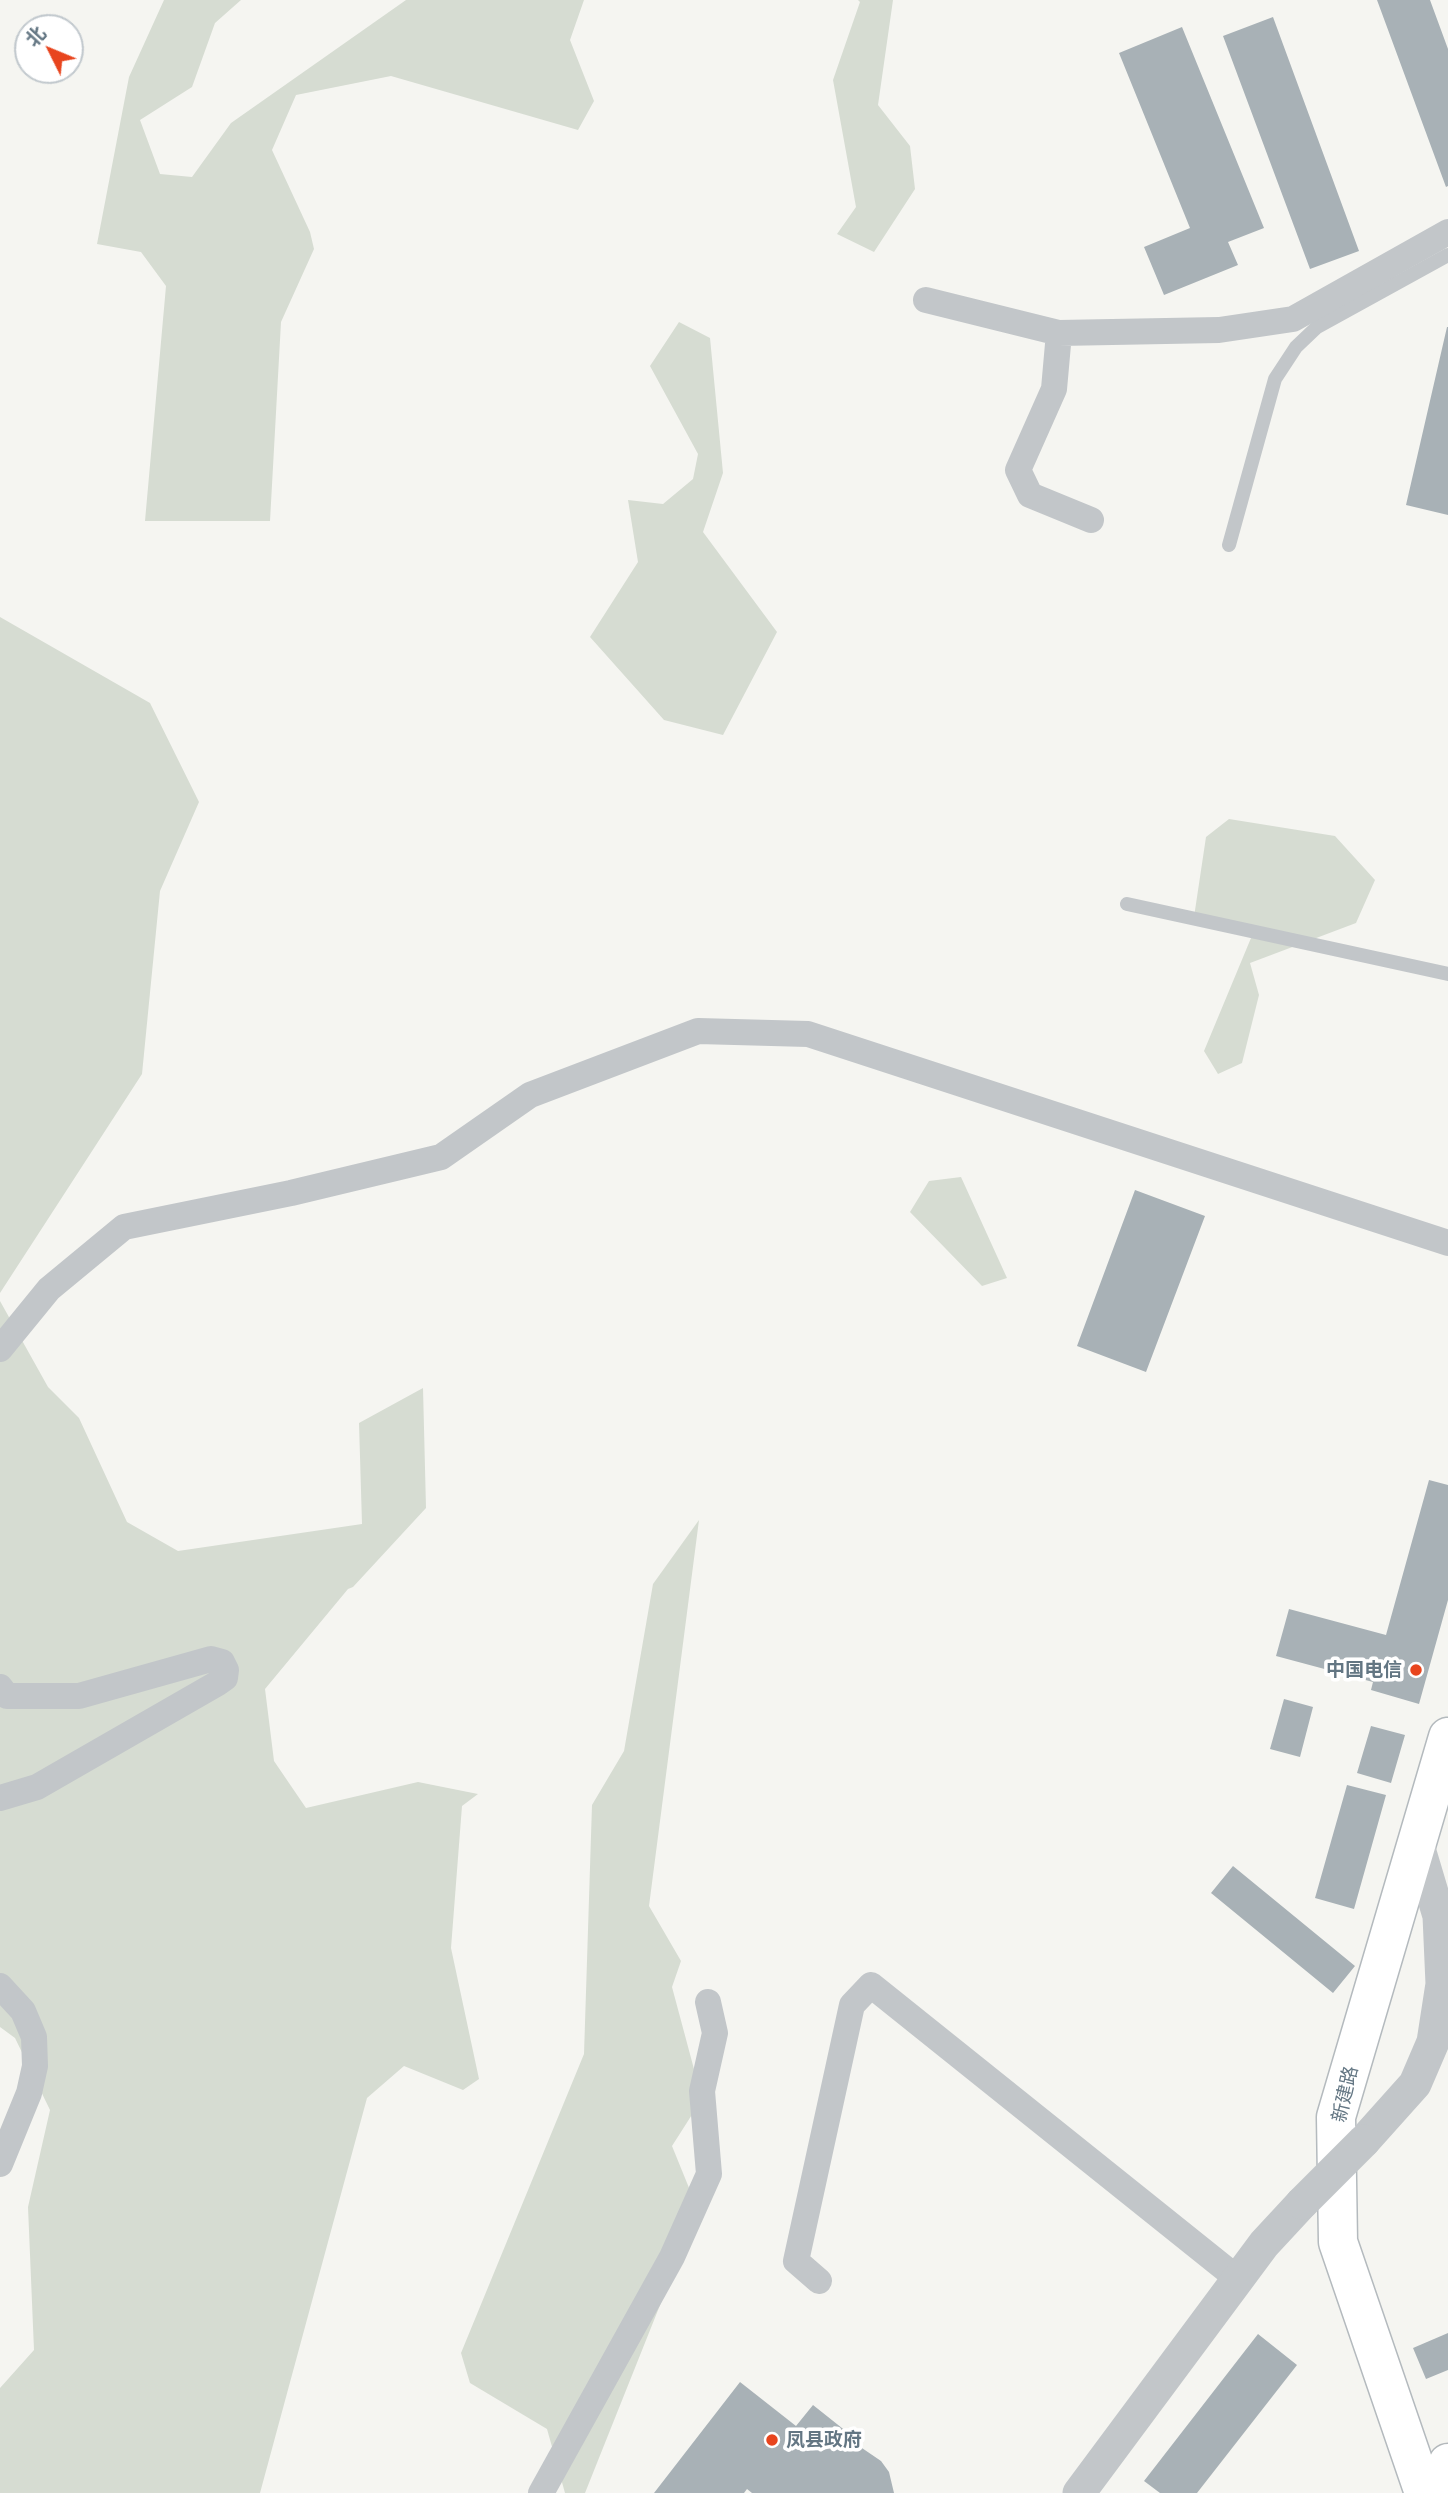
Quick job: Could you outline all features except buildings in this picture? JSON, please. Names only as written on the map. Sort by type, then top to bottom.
[{"type":"main road","name":"新建路","points":[[1424,2493],[1338,2242],[1336,2116],[1448,1737]]},
{"type":"main road","points":[[1440,2493],[1441,2480],[1448,2463]]},
{"type":"street","points":[[926,300],[1059,333],[1219,330],[1293,318],[1448,232]]},
{"type":"street","points":[[1059,333],[1054,389],[1018,470],[1030,495],[1091,520]]},
{"type":"street","points":[[0,1349],[49,1289],[124,1227],[291,1193],[441,1157],[530,1096],[698,1031],[808,1034],[1448,1243]]},
{"type":"street","points":[[0,1687],[6,1696],[79,1696],[211,1659],[222,1662],[226,1670],[222,1681],[37,1787],[0,1798]]},
{"type":"street","points":[[1083,2492],[1264,2244],[1415,2084],[1433,2042],[1442,1984],[1444,1937],[1417,1842]]},
{"type":"street","points":[[819,2281],[796,2261],[852,2005],[871,1985],[1238,2279]]},
{"type":"street","points":[[0,1986],[23,2011],[34,2038],[35,2066],[29,2093],[0,2164]]},
{"type":"street","points":[[541,2493],[672,2256],[709,2175],[702,2091],[715,2033],[708,2003]]},
{"type":"lane","points":[[1229,545],[1275,379],[1296,347],[1317,327],[1448,255]]},
{"type":"lane","points":[[1127,904],[1448,974]]},
{"type":"shaded area","points":[[164,0],[241,0],[215,23],[192,87],[140,120],[160,174],[192,177],[231,123],[406,0],[584,0],[570,40],[594,101],[578,130],[391,76],[296,95],[272,150],[310,232],[314,249],[281,322],[270,521],[145,521],[166,286],[141,252],[97,244],[129,77]]},
{"type":"shaded area","points":[[858,0],[893,0],[878,105],[910,146],[915,189],[874,252],[837,234],[856,207],[833,80],[860,2]]},
{"type":"shaded area","points":[[679,322],[710,338],[723,473],[703,532],[777,632],[723,735],[664,720],[590,637],[638,562],[628,500],[663,504],[693,479],[698,454],[650,366]]},
{"type":"shaded area","points":[[0,617],[150,703],[199,802],[160,891],[142,1074],[0,1293]]},
{"type":"shaded area","points":[[1229,819],[1335,836],[1375,880],[1356,923],[1250,963],[1259,995],[1242,1063],[1218,1074],[1204,1051],[1256,926],[1194,917],[1206,837]]},
{"type":"shaded area","points":[[961,1177],[1007,1278],[982,1286],[910,1212],[929,1181]]},
{"type":"shaded area","points":[[0,1301],[48,1387],[79,1418],[127,1522],[178,1551],[362,1524],[359,1423],[423,1388],[426,1508],[353,1587],[348,1589],[265,1689],[274,1761],[306,1808],[418,1782],[478,1794],[462,1806],[451,1948],[479,2079],[463,2090],[404,2066],[367,2098],[260,2493],[0,2493],[0,2388],[34,2350],[28,2207],[50,2110],[15,2038],[0,2027]]},
{"type":"shaded area","points":[[699,1520],[649,1906],[681,1961],[672,1987],[702,2099],[672,2146],[698,2210],[585,2493],[565,2493],[547,2429],[470,2383],[461,2353],[584,2054],[592,1805],[624,1751],[653,1584]]},
{"type":"place","name":"中国电信","points":[[1416,1670]]},
{"type":"place","name":"凤县政府","points":[[772,2440]]}]
